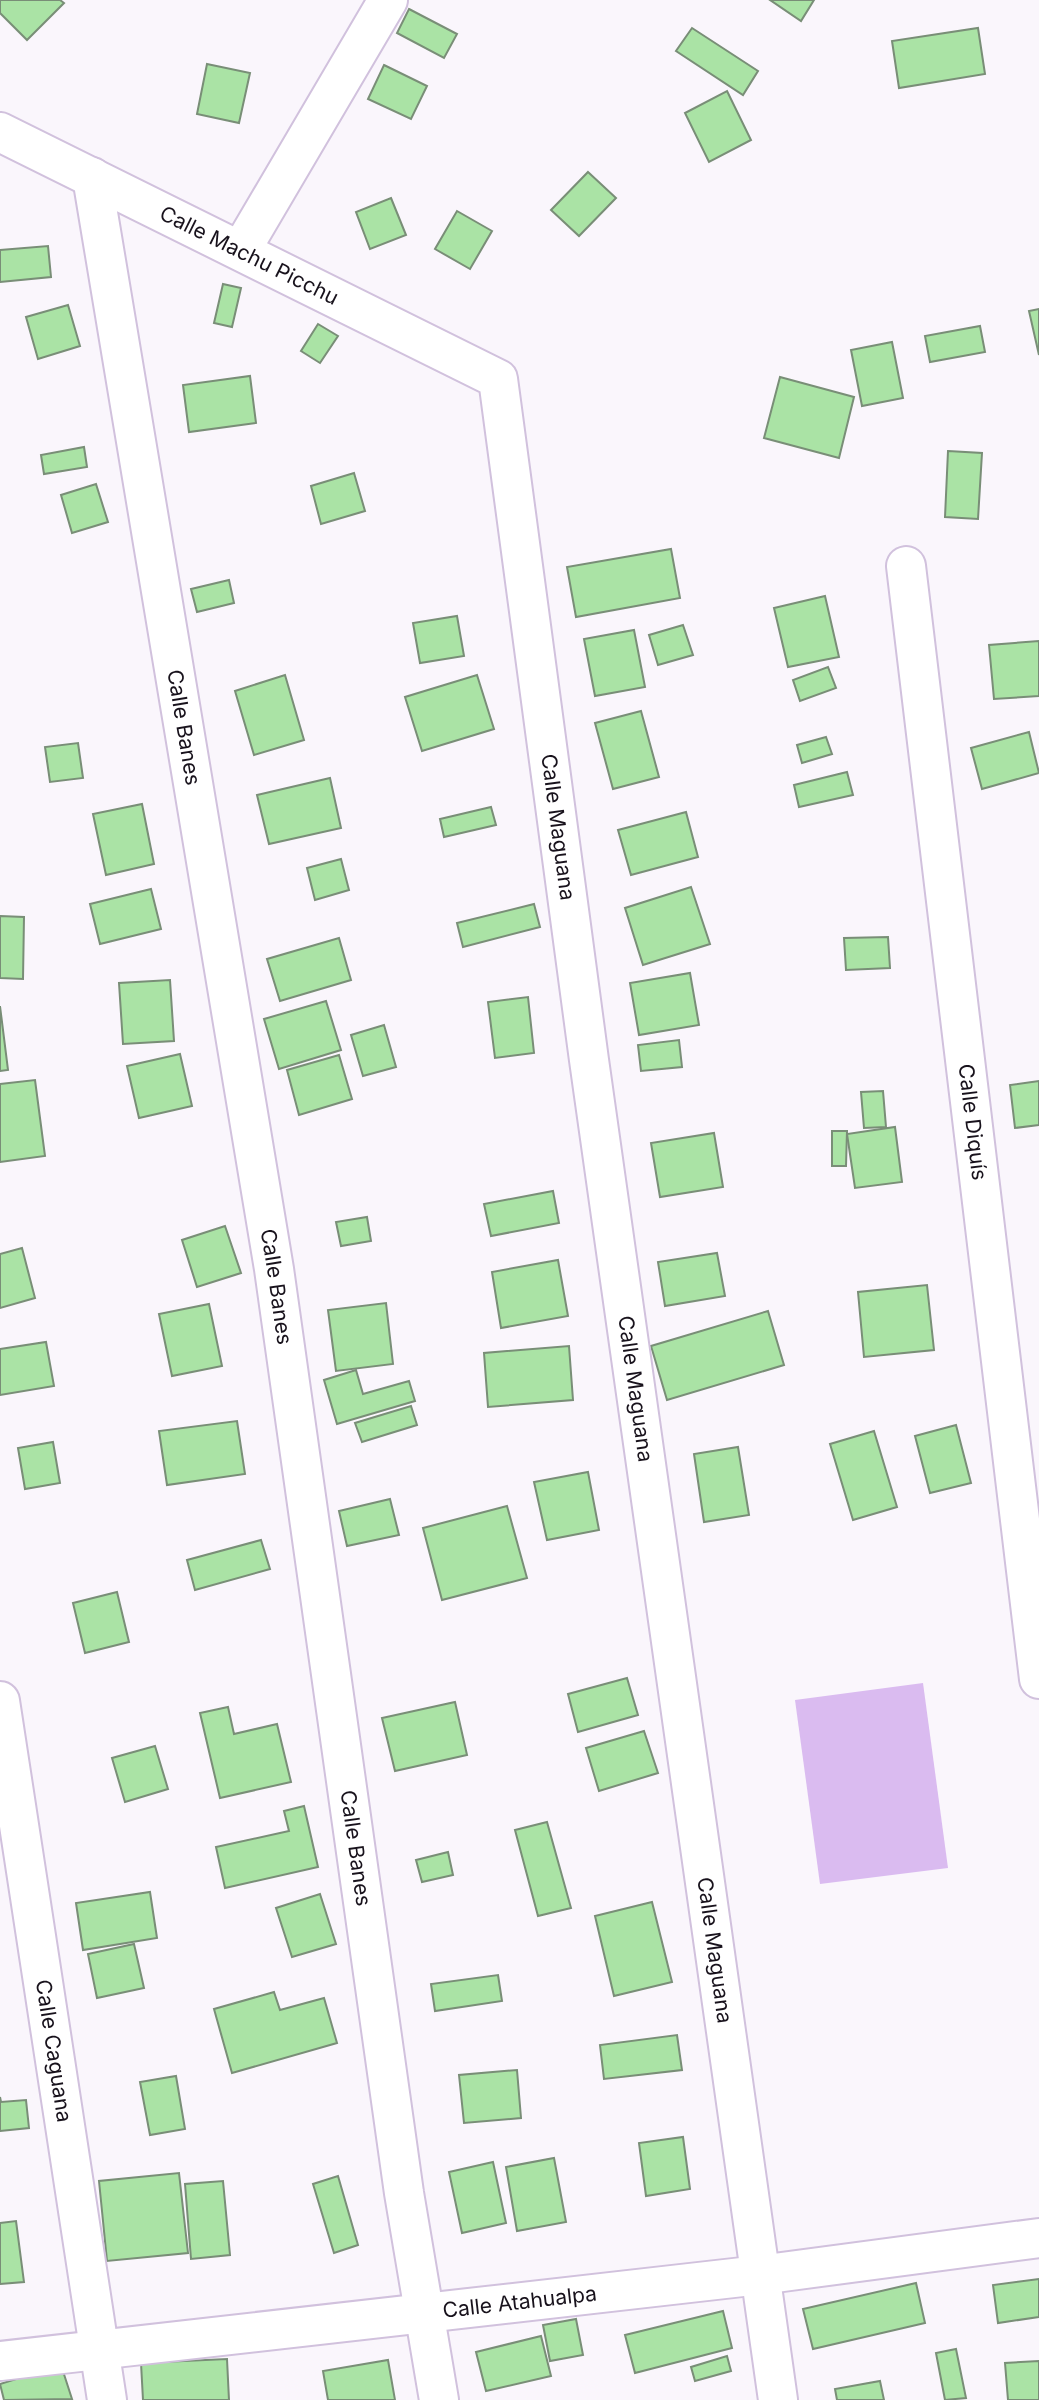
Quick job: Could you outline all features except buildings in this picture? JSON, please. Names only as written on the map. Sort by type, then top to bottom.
[{"type":"street","points":[[241,250],[388,0]]},
{"type":"street","name":"Calle Machu Picchu","points":[[0,132],[498,379]]},
{"type":"street","name":"Calle Banes","points":[[93,177],[274,1269],[404,2193],[439,2400]]},
{"type":"street","name":"Calle Maguana","points":[[498,379],[590,1071],[778,2400]]},
{"type":"street","name":"Calle Diquís","points":[[906,566],[1039,1679]]},
{"type":"street","name":"Calle Caguana","points":[[0,1701],[107,2400]]},
{"type":"street","name":"Calle Atahualpa","points":[[0,2361],[760,2275],[1039,2238]]},
{"type":"shaded area","points":[[923,1683],[948,1868],[820,1884],[795,1700]]}]
